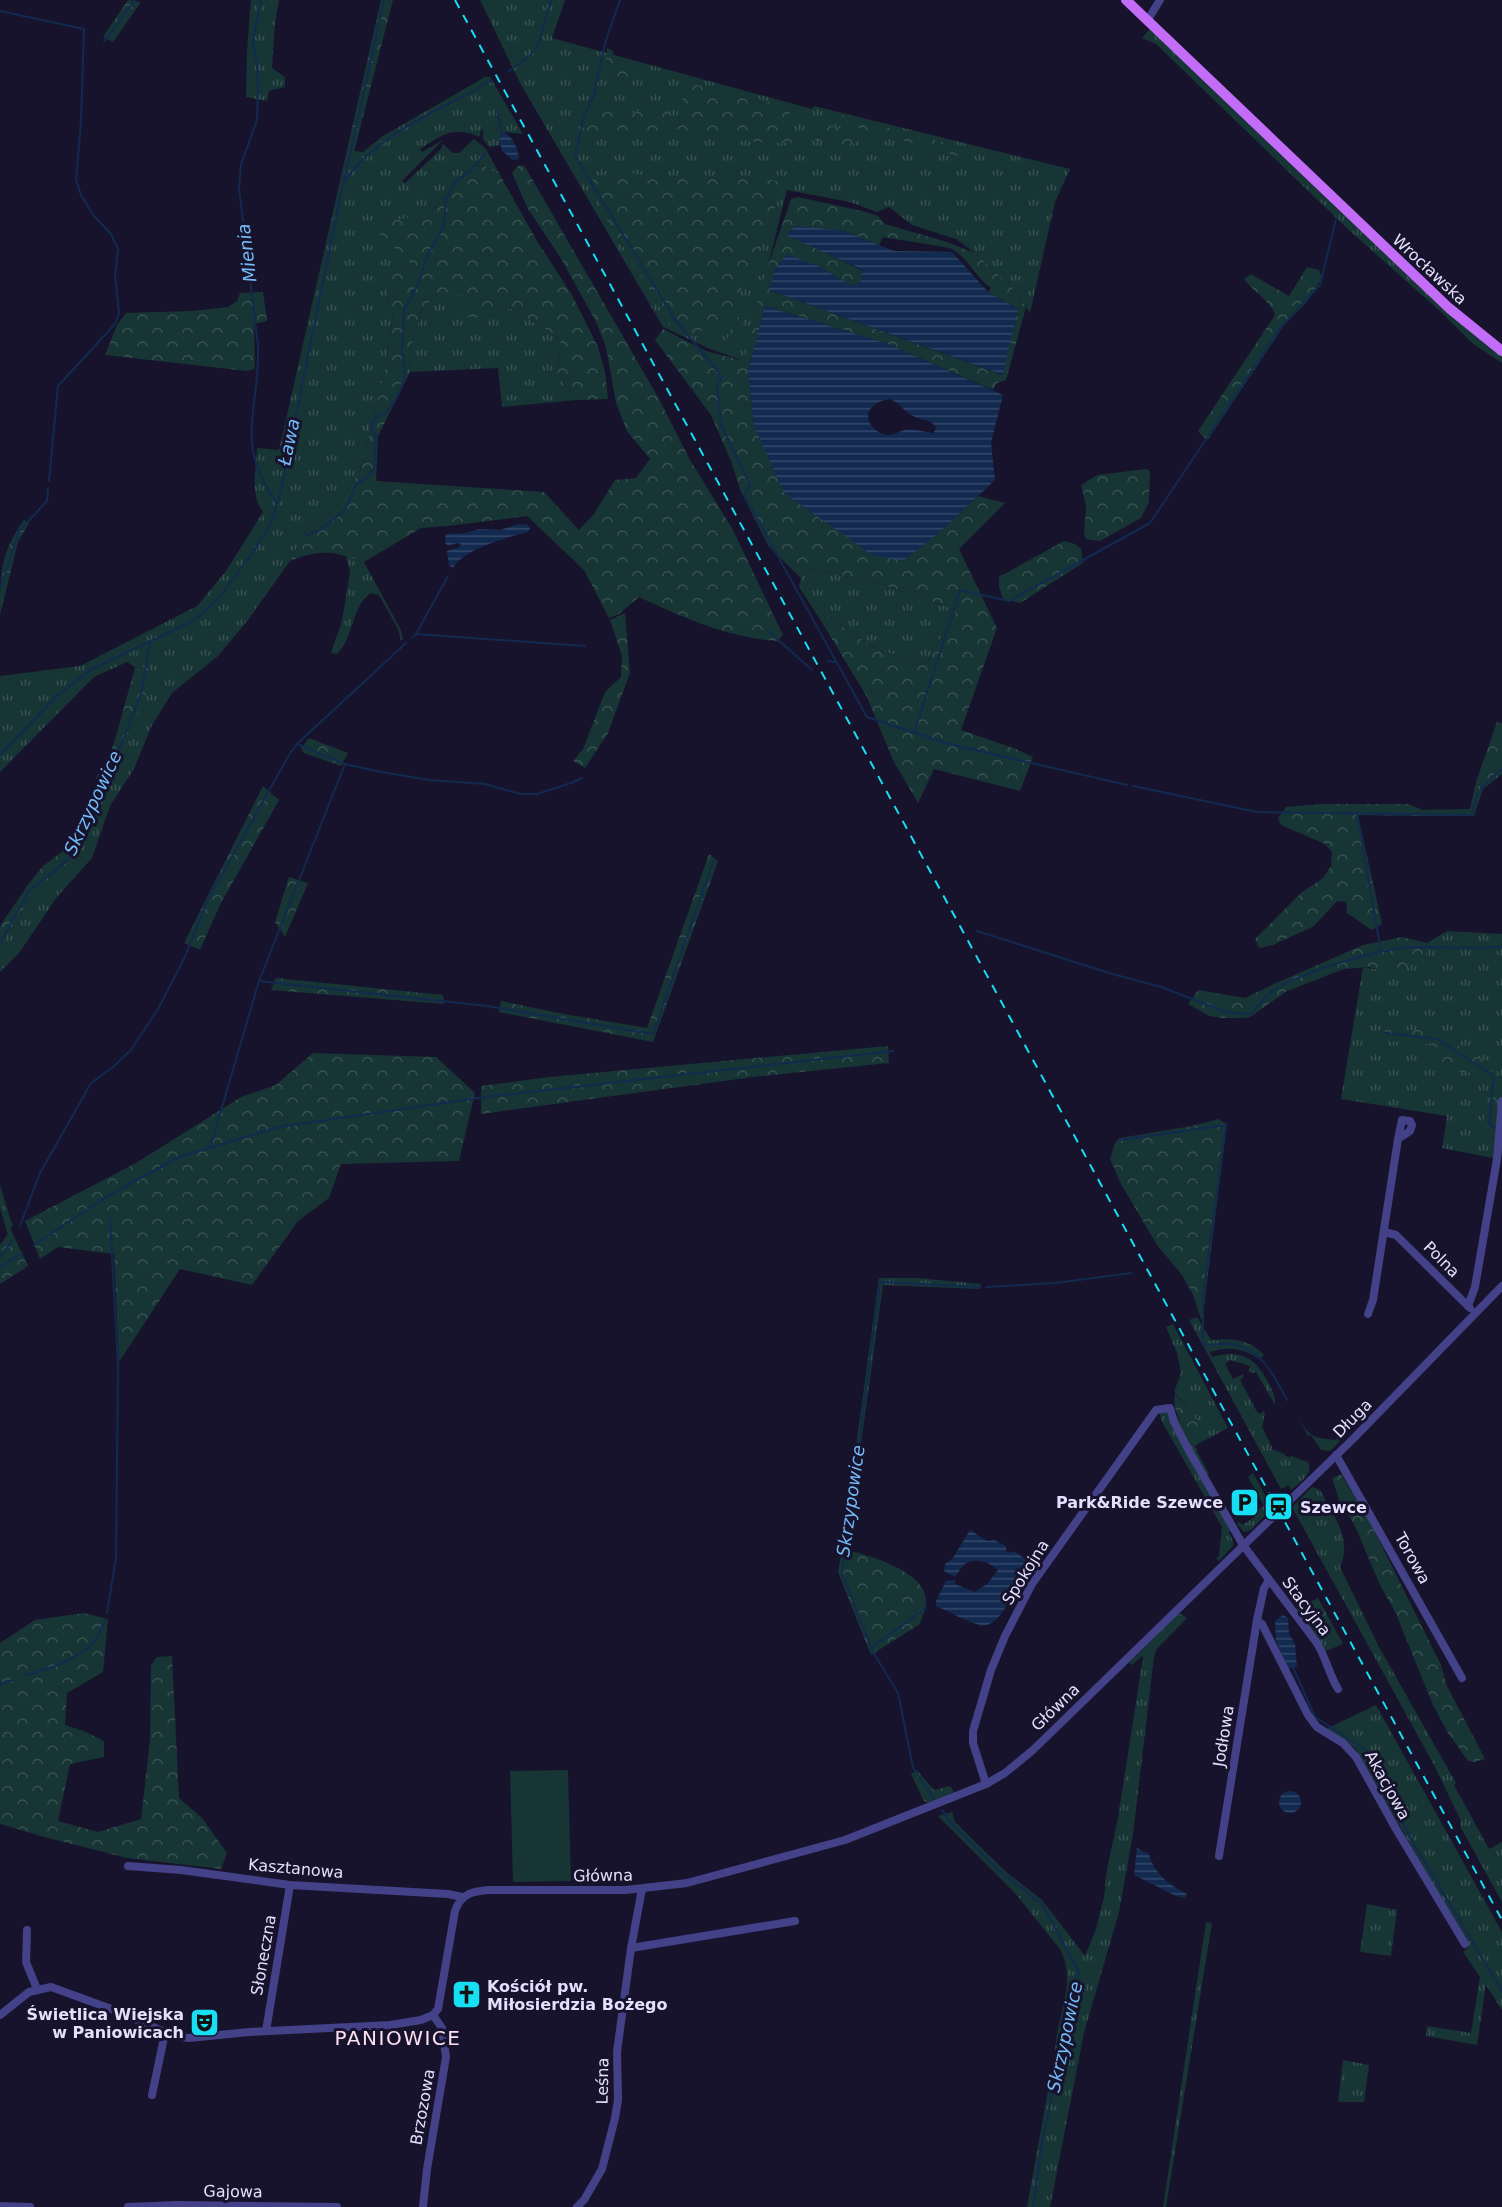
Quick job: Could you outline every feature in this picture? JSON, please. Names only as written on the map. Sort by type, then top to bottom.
[{"type":"main road","name":"Wrocławska","points":[[1126,0],[1449,308],[1502,351]]},
{"type":"street","points":[[1147,21],[1160,0]]},
{"type":"street","points":[[1468,1306],[1475,1287],[1496,1168],[1502,1101]]},
{"type":"street","points":[[1368,1314],[1373,1300],[1398,1139]]},
{"type":"street","name":"Polna","points":[[1384,1232],[1396,1235],[1476,1313]]},
{"type":"street","name":"Długa","points":[[1220,1567],[1336,1455],[1502,1286]]},
{"type":"street","name":"Stacyjna","points":[[1170,1408],[1174,1422],[1188,1449],[1243,1545],[1317,1643],[1338,1689]]},
{"type":"street","name":"Spokojna","points":[[986,1784],[973,1743],[973,1731],[991,1671],[1008,1630],[1032,1584],[1055,1549],[1156,1410],[1170,1408]]},
{"type":"street","name":"Torowa","points":[[1336,1455],[1462,1677]]},
{"type":"street","name":"Główna","points":[[462,1898],[469,1893],[489,1890],[642,1889],[687,1883],[818,1849],[889,1824],[986,1784],[1005,1773],[1033,1750],[1220,1567]]},
{"type":"street","name":"Jodłowa","points":[[1219,1856],[1257,1620],[1264,1588],[1269,1580]]},
{"type":"street","name":"Akacjowa","points":[[1257,1620],[1262,1624],[1308,1715],[1317,1727],[1343,1743],[1356,1757],[1385,1811],[1465,1944]]},
{"type":"street","name":"Kasztanowa","points":[[128,1866],[181,1870],[290,1885],[448,1894],[462,1898]]},
{"type":"street","name":"Słoneczna","points":[[266,2031],[290,1885]]},
{"type":"street","name":"Leśna","points":[[577,2207],[584,2200],[602,2169],[615,2118],[618,2100],[617,2052],[642,1889]]},
{"type":"street","points":[[0,2015],[29,1992],[37,1989],[58,1988],[165,2033],[189,2038],[266,2031],[390,2025],[421,2020],[433,2015],[438,2009],[455,1911],[462,1898]]},
{"type":"street","points":[[632,1948],[795,1921]]},
{"type":"street","points":[[27,1930],[26,1962],[37,1989]]},
{"type":"street","name":"Brzozowa","points":[[423,2207],[427,2169],[446,2057],[442,2028],[433,2015]]},
{"type":"street","points":[[152,2095],[165,2033]]},
{"type":"street","name":"Gajowa","points":[[128,2207],[177,2205],[337,2207]]},
{"type":"street","points":[[0,2206],[30,2207]]},
{"type":"green space","points":[[128,0],[141,2],[113,42],[103,37]]},
{"type":"green space","points":[[251,0],[279,0],[272,68],[285,77],[285,87],[269,91],[267,101],[246,97]]},
{"type":"green space","points":[[381,0],[393,0],[354,152],[347,150]]},
{"type":"green space","points":[[480,0],[565,0],[552,38],[812,109],[814,106],[1070,169],[1055,202],[1030,313],[1012,287],[956,239],[912,225],[889,207],[877,212],[850,202],[787,190],[744,361],[710,349],[663,327],[520,83]]},
{"type":"green space","points":[[1150,29],[1338,209],[1502,355],[1502,363],[1472,343],[1441,312],[1351,232],[1156,44],[1142,38]]},
{"type":"green space","points":[[607,48],[613,51],[614,57],[631,66],[640,75],[605,81]]},
{"type":"green space","points":[[485,77],[490,77],[523,134],[503,132],[499,138],[500,145],[489,147],[483,139],[483,130],[481,130],[480,137],[471,133],[448,133],[420,149],[422,152],[443,140],[402,181],[405,183],[440,150],[443,144],[453,153],[459,153],[474,139],[486,149],[500,175],[483,165],[472,166],[432,212],[417,216],[415,266],[380,268],[388,288],[389,310],[393,314],[386,366],[360,471],[334,510],[321,522],[306,530],[290,561],[248,620],[218,656],[172,693],[151,727],[134,769],[110,806],[92,858],[57,897],[19,953],[0,972],[0,946],[26,905],[47,878],[66,863],[102,786],[96,778],[108,758],[116,762],[144,665],[133,675],[135,667],[127,662],[94,677],[0,772],[0,676],[80,666],[197,606],[226,571],[263,512],[255,490],[257,448],[279,450],[347,150],[363,152],[383,136]]},
{"type":"green space","points":[[688,83],[788,106],[795,143],[750,142],[708,130],[703,138],[673,127]]},
{"type":"green space","points":[[591,107],[633,113],[646,109],[668,109],[670,117],[664,134],[645,138],[587,132],[582,126]]},
{"type":"green space","points":[[825,111],[964,148],[961,157],[826,119]]},
{"type":"green space","points":[[820,122],[856,134],[854,144],[831,145],[812,139]]},
{"type":"green space","points":[[483,165],[500,175],[537,241],[572,295],[598,347],[605,371],[608,399],[577,400],[557,375],[561,343],[552,333],[510,308],[488,317],[469,318],[461,295],[436,295],[421,311],[409,355],[410,372],[378,436],[376,481],[544,492],[579,530],[594,514],[615,480],[636,478],[650,459],[627,431],[616,403],[606,347],[596,322],[562,260],[528,209],[512,173],[518,166],[524,165],[658,397],[690,460],[732,528],[783,635],[777,641],[723,631],[639,597],[619,614],[609,618],[584,570],[527,516],[421,528],[364,562],[327,553],[290,561],[306,530],[321,522],[334,510],[360,471],[386,366],[393,315],[389,310],[388,288],[376,276],[380,268],[414,266],[379,234],[387,222],[432,212],[472,166]]},
{"type":"green space","points":[[630,173],[658,177],[771,180],[785,183],[730,317],[691,336],[671,326],[604,215],[592,178]]},
{"type":"green space","points":[[798,197],[862,211],[878,216],[885,224],[947,242],[975,253],[1012,287],[1026,307],[1006,380],[997,383],[993,390],[885,343],[766,306],[748,370],[754,426],[941,531],[978,496],[1005,503],[959,549],[997,628],[961,730],[1033,757],[1020,791],[934,769],[918,803],[893,760],[867,697],[821,621],[827,615],[876,649],[926,664],[957,610],[881,584],[810,568],[801,578],[769,547],[741,492],[731,461],[711,415],[655,340],[663,329],[706,351],[744,361],[761,286],[791,199]],"holes":[[[844,231],[879,245],[883,237],[950,248],[962,256],[991,288],[988,292],[1018,309],[1002,375],[769,290],[818,266],[852,287],[860,283],[863,271],[787,234]]]},
{"type":"green space","points":[[1307,267],[1319,270],[1322,278],[1307,302],[1285,324],[1207,441],[1198,431],[1275,315],[1269,305],[1244,279],[1251,274],[1289,296]]},
{"type":"green space","points":[[263,292],[267,321],[254,324],[255,369],[247,371],[105,355],[117,325],[126,313],[192,311],[228,307],[237,301],[240,293]]},
{"type":"green space","points":[[436,295],[461,295],[488,317],[510,308],[552,333],[561,343],[557,375],[577,400],[502,407],[498,368],[410,372],[409,355],[421,311]]},
{"type":"green space","points":[[736,316],[744,319],[734,353],[723,350]]},
{"type":"green space","points":[[1146,469],[1150,471],[1149,502],[1141,518],[1100,541],[1086,539],[1084,533],[1086,505],[1081,485],[1097,475]]},
{"type":"green space","points":[[24,520],[29,523],[18,542],[0,615],[3,565],[10,543]]},
{"type":"green space","points":[[1064,541],[1075,544],[1081,549],[1083,563],[1020,603],[1003,599],[999,577]]},
{"type":"green space","points":[[346,556],[364,562],[401,630],[403,639],[401,641],[398,629],[379,595],[371,593],[360,606],[343,647],[337,654],[331,653],[342,621],[350,572]]},
{"type":"green space","points":[[810,568],[881,584],[957,610],[926,664],[876,649],[827,615],[821,621],[799,587],[801,578]]},
{"type":"green space","points":[[625,613],[630,673],[608,733],[585,768],[573,761],[583,749],[605,692],[621,677],[622,656],[610,620]]},
{"type":"green space","points":[[144,665],[149,665],[148,690],[116,762],[108,758],[133,675]]},
{"type":"green space","points":[[1497,722],[1502,723],[1502,774],[1483,789],[1476,782]]},
{"type":"green space","points":[[309,738],[348,753],[341,766],[304,753],[301,748]]},
{"type":"green space","points":[[98,781],[102,786],[89,812],[75,850],[66,863],[47,878],[26,905],[0,946],[2,923],[43,866],[63,851]]},
{"type":"green space","points":[[1476,782],[1483,789],[1474,816],[1420,816],[1423,810],[1470,809]]},
{"type":"green space","points":[[263,786],[279,800],[220,905],[200,950],[184,943]]},
{"type":"green space","points":[[1323,804],[1408,804],[1423,810],[1420,816],[1358,815],[1382,924],[1372,930],[1347,913],[1346,902],[1337,901],[1314,926],[1273,945],[1259,948],[1255,939],[1301,893],[1323,878],[1331,866],[1332,852],[1325,844],[1281,825],[1278,818],[1286,807]]},
{"type":"green space","points":[[709,854],[718,861],[653,1042],[499,1012],[501,1001],[647,1028]]},
{"type":"green space","points":[[289,877],[308,883],[285,937],[275,922]]},
{"type":"green space","points":[[1447,931],[1502,934],[1502,1155],[1493,1158],[1442,1148],[1447,1116],[1341,1099],[1363,967],[1373,969],[1425,958],[1427,943]]},
{"type":"green space","points":[[1402,937],[1427,943],[1425,958],[1409,966],[1386,972],[1369,967],[1344,969],[1287,991],[1250,1017],[1245,1018],[1209,1016],[1188,1004],[1198,990],[1245,998],[1363,945]]},
{"type":"green space","points":[[276,978],[443,995],[444,1004],[271,990]]},
{"type":"green space","points":[[1385,1030],[1427,1030],[1439,1034],[1492,1066],[1494,1070],[1467,1073],[1440,1067],[1438,1048],[1430,1044],[1388,1041],[1384,1038]]},
{"type":"green space","points":[[888,1046],[889,1063],[753,1077],[481,1114],[481,1086],[549,1077]]},
{"type":"green space","points":[[313,1053],[436,1057],[475,1093],[459,1161],[341,1164],[329,1198],[298,1221],[252,1285],[180,1269],[119,1362],[114,1254],[58,1247],[40,1259],[25,1221],[136,1163],[241,1097],[276,1085]]},
{"type":"green space","points":[[1498,1073],[1496,1118],[1486,1130],[1483,1122],[1491,1081]]},
{"type":"green space","points":[[1218,1119],[1227,1124],[1201,1320],[1194,1297],[1182,1275],[1157,1245],[1121,1184],[1110,1159],[1115,1143],[1120,1138],[1192,1126]]},
{"type":"green space","points":[[0,1185],[13,1224],[8,1235],[0,1208]]},
{"type":"green space","points":[[11,1230],[28,1266],[0,1284],[0,1245]]},
{"type":"green space","points":[[879,1278],[917,1278],[981,1284],[980,1289],[883,1285],[847,1544],[839,1543],[854,1461]]},
{"type":"green space","points":[[1197,1317],[1211,1340],[1240,1341],[1264,1355],[1259,1359],[1241,1350],[1223,1349],[1210,1352],[1212,1357],[1231,1354],[1246,1357],[1263,1373],[1273,1393],[1275,1405],[1256,1372],[1249,1371],[1250,1366],[1230,1360],[1225,1364],[1233,1379],[1244,1374],[1240,1380],[1256,1410],[1259,1414],[1264,1411],[1265,1413],[1262,1427],[1271,1449],[1285,1456],[1308,1462],[1308,1474],[1291,1490],[1289,1485],[1281,1489],[1189,1320]]},
{"type":"green space","points":[[1173,1324],[1228,1428],[1194,1446],[1209,1474],[1205,1476],[1177,1421],[1177,1416],[1190,1434],[1194,1414],[1174,1392],[1181,1373],[1177,1353],[1166,1327]]},
{"type":"green space","points":[[1175,1394],[1194,1414],[1199,1430],[1190,1434],[1183,1425],[1176,1411]]},
{"type":"green space","points":[[1168,1410],[1230,1530],[1233,1546],[1219,1561],[1216,1558],[1219,1556],[1222,1527],[1161,1420],[1160,1412]]},
{"type":"green space","points":[[1295,1410],[1306,1429],[1314,1436],[1335,1440],[1340,1435],[1343,1438],[1330,1451],[1321,1450],[1311,1435],[1308,1436]]},
{"type":"green space","points":[[1253,1473],[1272,1508],[1251,1530],[1244,1532],[1237,1524],[1240,1522],[1242,1525],[1255,1517],[1253,1512],[1264,1506],[1248,1477]]},
{"type":"green space","points":[[1341,1474],[1371,1524],[1441,1665],[1447,1686],[1485,1759],[1468,1761],[1448,1733],[1433,1705],[1396,1614],[1379,1583],[1355,1526],[1339,1500],[1332,1478]]},
{"type":"green space","points":[[1312,1487],[1320,1490],[1340,1527],[1344,1547],[1340,1567],[1379,1647],[1456,1783],[1454,1785],[1489,1849],[1502,1842],[1502,1902],[1460,1826],[1461,1821],[1434,1765],[1293,1509],[1289,1510]]},
{"type":"green space","points":[[842,1549],[893,1565],[916,1580],[923,1590],[926,1604],[920,1624],[871,1655],[838,1572]]},
{"type":"green space","points":[[1318,1598],[1343,1644],[1326,1651],[1296,1609]]},
{"type":"green space","points":[[84,1613],[108,1619],[103,1672],[67,1693],[65,1725],[104,1741],[104,1757],[70,1764],[58,1821],[98,1832],[141,1819],[150,1740],[151,1665],[157,1657],[172,1656],[179,1798],[202,1818],[227,1853],[221,1869],[127,1858],[0,1824],[0,1643],[35,1620]]},
{"type":"green space","points":[[1179,1613],[1187,1618],[1156,1650],[1154,1657],[1133,1834],[1119,1912],[1084,2033],[1050,2207],[1027,2207],[1056,2039],[1065,2000],[1067,1974],[1065,1962],[1060,1949],[1015,1893],[938,1816],[952,1812],[955,1822],[1006,1872],[1042,1900],[1085,1956],[1096,1929],[1104,1897],[1143,1657],[1132,1665],[1129,1663]]},
{"type":"green space","points":[[1376,1705],[1502,1932],[1502,2010],[1486,1985],[1477,2045],[1426,2036],[1427,2026],[1471,2033],[1480,1977],[1463,1952],[1469,1947],[1355,1748],[1326,1729]]},
{"type":"green space","points":[[568,1770],[571,1881],[513,1882],[510,1771]]},
{"type":"green space","points":[[917,1770],[934,1790],[950,1786],[954,1792],[929,1803],[924,1801],[911,1774]]},
{"type":"green space","points":[[1367,1904],[1397,1910],[1391,1956],[1360,1952]]},
{"type":"green space","points":[[1206,1922],[1212,1923],[1166,2207],[1163,2207]]},
{"type":"green space","points":[[1343,2060],[1369,2065],[1364,2102],[1338,2102]]},
{"type":"water","points":[[503,132],[510,136],[519,159],[513,160],[502,151],[499,138]]},
{"type":"water","points":[[795,226],[844,231],[894,251],[952,252],[988,292],[1018,309],[1003,375],[769,290],[776,268],[787,254],[818,266],[852,286],[860,283],[863,270],[786,235]]},
{"type":"water","points":[[765,306],[885,343],[1003,395],[991,443],[995,480],[941,531],[903,561],[872,555],[784,493],[754,426],[748,371]],"holes":[[[893,400],[913,416],[934,424],[936,427],[934,433],[908,430],[887,435],[873,428],[869,422],[869,411],[880,402]]]},
{"type":"water","points":[[518,524],[528,525],[530,528],[528,532],[475,550],[458,561],[453,568],[449,565],[447,551],[461,544],[448,546],[445,543],[446,534],[466,533],[479,529],[500,530]]},
{"type":"water","points":[[970,1530],[987,1541],[994,1540],[1006,1546],[1006,1551],[1010,1553],[1014,1551],[1027,1560],[1003,1612],[988,1625],[975,1624],[936,1606],[936,1601],[946,1581],[955,1580],[955,1584],[975,1592],[987,1584],[998,1570],[987,1563],[973,1561],[965,1564],[955,1577],[944,1571],[945,1564],[953,1558]]},
{"type":"water","points":[[1283,1615],[1288,1618],[1289,1634],[1295,1644],[1297,1667],[1288,1668],[1276,1640],[1275,1621]]},
{"type":"water","points":[[1290,1791],[1300,1798],[1301,1802],[1294,1812],[1290,1813],[1280,1806],[1279,1802],[1286,1792]]},
{"type":"water","points":[[1137,1848],[1149,1854],[1159,1873],[1169,1883],[1187,1894],[1185,1898],[1176,1896],[1134,1875]]},
{"type":"waterway","points":[[104,42],[135,0]]},
{"type":"waterway","name":"Mienia","points":[[261,0],[253,41],[257,64],[257,120],[241,164],[239,188],[258,346],[252,445],[264,482],[277,503]]},
{"type":"waterway","points":[[344,182],[384,0]]},
{"type":"waterway","name":"Ława","points":[[508,72],[531,55],[538,45],[551,0]]},
{"type":"waterway","points":[[620,0],[605,43],[594,94],[583,120],[575,156],[674,318],[722,377],[717,382],[721,425],[750,485],[744,495],[867,717],[949,744],[1127,785]]},
{"type":"waterway","points":[[0,11],[84,29],[81,121],[76,180],[81,195],[94,216],[111,234],[118,249],[115,276],[119,313],[115,324],[58,386],[49,481]]},
{"type":"waterway","name":"Ława","points":[[0,755],[59,694],[92,669],[193,621],[219,598],[254,551],[272,521],[280,494],[343,184],[357,166],[391,136],[492,80]]},
{"type":"waterway","name":"Ława","points":[[497,110],[502,134]]},
{"type":"waterway","name":"Ława","points":[[306,535],[319,531],[345,510],[357,483],[367,478],[374,469],[376,436],[371,427],[375,418],[387,411],[398,396],[405,376],[402,351],[404,311],[420,279],[427,256],[443,228],[445,202],[455,181],[471,171],[485,153]]},
{"type":"waterway","points":[[914,733],[960,590],[1009,601],[1150,523],[1281,327],[1320,285],[1336,219]]},
{"type":"waterway","points":[[0,589],[19,531],[47,501],[48,488]]},
{"type":"waterway","points":[[412,638],[448,576]]},
{"type":"waterway","points":[[767,630],[812,670]]},
{"type":"waterway","points":[[416,634],[585,646]]},
{"type":"waterway","name":"Skrzypowice","points":[[0,943],[29,891],[65,862],[79,841],[90,804],[110,769],[141,693],[150,643]]},
{"type":"waterway","points":[[297,744],[406,643]]},
{"type":"waterway","points":[[828,661],[836,662]]},
{"type":"waterway","points":[[20,1226],[40,1173],[91,1083],[131,1050],[158,1009],[185,957],[208,899],[297,744],[345,764],[376,771],[429,780],[485,784],[520,794],[537,794],[582,778]]},
{"type":"waterway","points":[[210,1148],[259,981],[345,764]]},
{"type":"waterway","points":[[1133,786],[1257,812],[1472,815],[1481,789],[1502,769]]},
{"type":"waterway","points":[[1357,813],[1381,952]]},
{"type":"waterway","points":[[259,981],[487,1006],[653,1034],[714,860]]},
{"type":"waterway","points":[[977,931],[1161,987],[1229,1013],[1251,1014],[1267,995],[1282,985],[1318,970],[1361,957],[1399,948],[1502,947]]},
{"type":"waterway","points":[[1385,1033],[1437,1039],[1494,1076],[1489,1125],[1495,1127]]},
{"type":"waterway","points":[[34,1245],[108,1196],[179,1157],[279,1127],[485,1097],[893,1051]]},
{"type":"waterway","points":[[1120,1140],[1226,1125],[1203,1296],[1203,1344],[1232,1344],[1251,1351],[1266,1365],[1287,1400]]},
{"type":"waterway","points":[[107,1613],[116,1558],[118,1366],[110,1218]]},
{"type":"waterway","points":[[0,1257],[12,1241]]},
{"type":"waterway","points":[[0,1267],[22,1253]]},
{"type":"waterway","name":"Skrzypowice","points":[[986,1287],[1055,1283],[1132,1273]]},
{"type":"waterway","name":"Skrzypowice","points":[[935,1800],[913,1768],[898,1693],[873,1652],[842,1573],[880,1282],[980,1287]]},
{"type":"waterway","points":[[871,1648],[926,1608]]},
{"type":"waterway","points":[[26,1675],[63,1663],[81,1653],[96,1639],[105,1620]]},
{"type":"waterway","points":[[1292,1665],[1315,1717],[1365,1749],[1414,1844],[1502,1991]]},
{"type":"waterway","points":[[0,1684],[13,1680]]},
{"type":"waterway","name":"Skrzypowice","points":[[942,1810],[952,1824],[1003,1874],[1042,1904],[1079,1972],[1043,2137],[1033,2207]]},
{"type":"railway","points":[[455,0],[1502,1920]]},
{"type":"place","name":"Park&Ride Szewce","points":[[1244,1502]]},
{"type":"place","name":"Szewce","points":[[1279,1507]]},
{"type":"place","name":"Kościół pw. Miłosierdzia Bożego","points":[[466,1995]]},
{"type":"place","name":"Świetlica Wiejska w Paniowicach","points":[[205,2023]]},
{"type":"district","name":"PANIOWICE","points":[[398,2038]]}]
